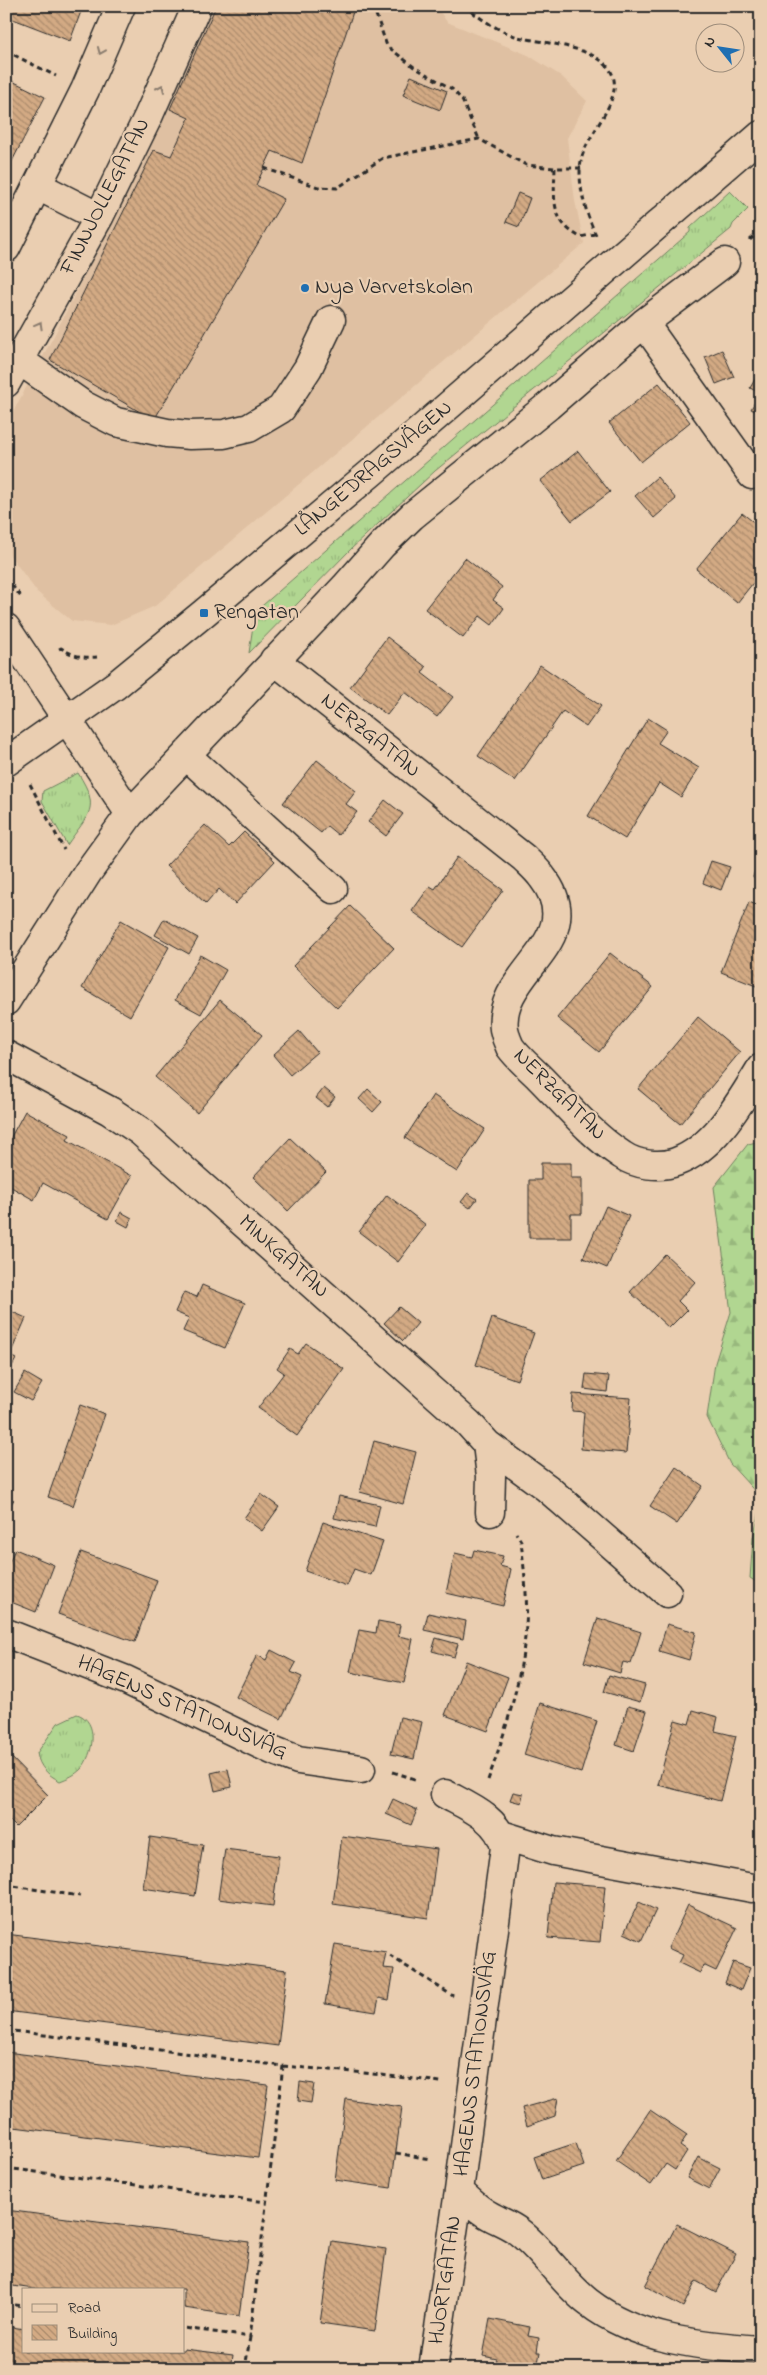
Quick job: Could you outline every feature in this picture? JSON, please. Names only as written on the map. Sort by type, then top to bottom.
[{"type":"street","points":[[6,248],[85,90],[121,6]]},
{"type":"street","name":"FINNJOLLEGATAN","points":[[13,371],[99,217],[148,117],[197,6]]},
{"type":"street","name":"LÅNGEDRAGSVÄGEN","points":[[11,759],[145,661],[372,472],[761,135]]},
{"type":"street","points":[[38,186],[99,217]]},
{"type":"street","points":[[6,1001],[88,872],[130,814],[345,587],[382,545],[412,516],[548,406],[644,323],[725,262]]},
{"type":"street","points":[[13,371],[116,422],[190,436],[224,434],[249,428],[281,409],[308,368],[331,320]]},
{"type":"street","points":[[644,323],[752,475]]},
{"type":"street","points":[[6,628],[130,814]]},
{"type":"street","name":"NERZGATAN","points":[[274,660],[524,858],[543,878],[556,909],[555,926],[549,942],[510,993],[505,1013],[504,1030],[510,1047],[585,1124],[622,1155],[642,1164],[660,1165],[688,1158],[711,1139],[761,1068]]},
{"type":"street","points":[[186,755],[333,889]]},
{"type":"street","name":"MINKGATAN","points":[[6,1055],[110,1111],[140,1130],[468,1423],[487,1444],[547,1488],[667,1593]]},
{"type":"street","points":[[487,1444],[491,1476],[490,1512]]},
{"type":"street","name":"HAGENS STATIONSVÄG","points":[[6,1633],[126,1680],[272,1750],[298,1760],[361,1769]]},
{"type":"street","points":[[445,1794],[477,1811],[494,1824],[502,1835],[552,1851],[752,1888]]},
{"type":"street","name":"HAGENS STATIONSVÄG","points":[[502,1835],[505,1847],[482,2008],[459,2192],[485,2213],[519,2232],[581,2296],[614,2318],[645,2332],[680,2342],[713,2347],[761,2350]]},
{"type":"street","name":"HJORTGATAN","points":[[433,2369],[459,2192]]},
{"type":"path","points":[[374,6],[388,46],[414,67],[452,89],[462,100],[479,140]]},
{"type":"path","points":[[466,6],[480,18],[516,36],[580,51],[604,62],[610,69],[614,79],[612,94],[581,159],[580,182],[590,222]]},
{"type":"path","points":[[264,168],[318,187],[337,188],[383,158],[479,140],[526,165],[581,168]]},
{"type":"path","points":[[555,168],[556,208],[562,225],[580,237],[596,234]]},
{"type":"path","points":[[11,759],[66,853]]},
{"type":"path","points":[[6,1510],[13,1499]]},
{"type":"path","points":[[477,1811],[503,1737],[518,1682],[526,1625],[521,1541],[514,1530],[490,1512]]},
{"type":"path","points":[[361,1769],[393,1772],[419,1780],[445,1794]]},
{"type":"path","points":[[6,1885],[80,1896]]},
{"type":"path","points":[[390,1956],[460,2000],[482,2008]]},
{"type":"path","points":[[6,2030],[283,2066],[355,2072],[472,2086]]},
{"type":"path","points":[[245,2369],[283,2066]]},
{"type":"path","points":[[6,2168],[266,2202]]},
{"type":"path","points":[[6,2304],[22,2306]]},
{"type":"path","points":[[185,2328],[250,2337]]},
{"type":"shaded area","name":"Nya Varvetskolan","points":[[208,6],[436,6],[447,22],[528,55],[561,76],[587,101],[567,138],[575,201],[584,243],[155,606],[111,625],[72,621],[37,592],[6,550],[6,425],[56,332],[163,120]]},
{"type":"green space","points":[[730,191],[748,209],[733,224],[731,229],[435,471],[351,549],[249,653],[255,612],[690,232],[690,228]]},
{"type":"green space","points":[[78,773],[89,795],[89,810],[86,818],[67,845],[42,801],[43,791]]},
{"type":"green space","points":[[761,1141],[761,1498],[730,1464],[707,1417],[715,1363],[731,1312],[714,1187],[748,1144]]},
{"type":"green space","points":[[761,1507],[761,1585],[750,1578],[753,1538]]},
{"type":"green space","points":[[77,1714],[84,1718],[92,1731],[89,1755],[81,1769],[60,1781],[45,1770],[37,1753],[58,1723]]},
{"type":"building","points":[[12,6],[83,6],[70,41],[8,17]]},
{"type":"building","points":[[216,6],[355,6],[302,163],[272,151],[256,185],[284,199],[154,420],[50,360],[154,150],[171,156],[189,118],[170,109]]},
{"type":"building","points":[[411,76],[447,91],[440,110],[403,95]]},
{"type":"building","points":[[6,78],[45,97],[6,173]]},
{"type":"building","points":[[518,193],[530,198],[519,227],[506,222]]},
{"type":"building","points":[[722,350],[734,377],[716,384],[705,357]]},
{"type":"building","points":[[761,369],[761,414],[751,409],[760,393],[750,388]]},
{"type":"building","points":[[659,383],[690,422],[641,462],[609,423]]},
{"type":"building","points":[[578,451],[610,492],[572,521],[540,481]]},
{"type":"building","points":[[657,477],[676,499],[654,518],[635,496]]},
{"type":"building","points":[[742,513],[761,528],[761,581],[757,578],[737,603],[696,569]]},
{"type":"building","points":[[465,558],[502,587],[493,600],[504,608],[492,625],[480,616],[463,638],[425,609]]},
{"type":"building","points":[[387,637],[426,667],[422,673],[453,697],[437,717],[405,692],[387,715],[350,687]]},
{"type":"building","points":[[540,665],[601,706],[586,727],[563,711],[515,781],[478,756]]},
{"type":"building","points":[[648,718],[667,730],[658,743],[699,768],[681,797],[659,783],[625,839],[588,816]]},
{"type":"building","points":[[317,760],[356,791],[346,804],[357,812],[338,835],[327,826],[321,833],[283,803]]},
{"type":"building","points":[[385,800],[403,814],[386,836],[368,822]]},
{"type":"building","points":[[205,825],[229,847],[244,832],[275,861],[235,904],[219,889],[206,904],[166,866]]},
{"type":"building","points":[[761,851],[761,879],[753,877]]},
{"type":"building","points":[[457,857],[503,890],[462,947],[412,911],[430,886],[435,889]]},
{"type":"building","points":[[711,861],[730,867],[721,890],[703,883]]},
{"type":"building","points":[[749,902],[761,907],[761,988],[721,972]]},
{"type":"building","points":[[350,906],[394,948],[337,1008],[293,966]]},
{"type":"building","points":[[164,919],[198,938],[189,954],[155,935]]},
{"type":"building","points":[[121,920],[169,947],[130,1016],[82,988]]},
{"type":"building","points":[[610,953],[653,987],[599,1052],[557,1018]]},
{"type":"building","points":[[200,955],[226,970],[201,1014],[175,1000]]},
{"type":"building","points":[[220,1000],[262,1035],[197,1113],[155,1077]]},
{"type":"building","points":[[698,1017],[740,1052],[680,1124],[638,1089]]},
{"type":"building","points":[[299,1031],[317,1052],[290,1075],[273,1055]]},
{"type":"building","points":[[324,1088],[335,1097],[327,1107],[316,1098]]},
{"type":"building","points":[[368,1089],[382,1102],[373,1112],[359,1099]]},
{"type":"building","points":[[433,1095],[485,1129],[457,1172],[405,1138]]},
{"type":"building","points":[[25,1111],[70,1135],[67,1140],[132,1176],[108,1219],[43,1183],[34,1200],[6,1184],[6,1146]]},
{"type":"building","points":[[290,1138],[326,1172],[288,1211],[253,1177]]},
{"type":"building","points":[[541,1163],[571,1163],[571,1178],[582,1178],[582,1214],[571,1214],[571,1238],[529,1238],[529,1180],[541,1180]]},
{"type":"building","points":[[468,1193],[477,1199],[470,1208],[461,1202]]},
{"type":"building","points":[[387,1195],[426,1225],[398,1262],[359,1232]]},
{"type":"building","points":[[606,1206],[629,1216],[607,1268],[583,1258]]},
{"type":"building","points":[[121,1212],[132,1218],[128,1227],[117,1221]]},
{"type":"building","points":[[665,1254],[695,1282],[678,1301],[687,1310],[669,1328],[630,1292]]},
{"type":"building","points":[[202,1285],[245,1303],[225,1348],[183,1331],[189,1318],[175,1312],[184,1292],[197,1297]]},
{"type":"building","points":[[399,1307],[418,1323],[403,1341],[384,1323]]},
{"type":"building","points":[[6,1309],[26,1318],[12,1350],[6,1347]]},
{"type":"building","points":[[492,1318],[534,1333],[517,1380],[476,1365]]},
{"type":"building","points":[[306,1343],[344,1369],[297,1436],[258,1408],[284,1373],[277,1368],[290,1349],[298,1354]]},
{"type":"building","points":[[6,1354],[16,1359],[6,1377]]},
{"type":"building","points":[[25,1373],[42,1383],[31,1401],[14,1392]]},
{"type":"building","points":[[586,1374],[609,1376],[607,1392],[584,1389]]},
{"type":"building","points":[[573,1394],[631,1398],[626,1453],[581,1449],[584,1412],[572,1411]]},
{"type":"building","points":[[80,1405],[105,1414],[73,1506],[48,1497]]},
{"type":"building","points":[[374,1441],[416,1452],[403,1504],[360,1492]]},
{"type":"building","points":[[676,1467],[703,1486],[677,1524],[650,1506]]},
{"type":"building","points":[[261,1494],[279,1507],[262,1531],[244,1518]]},
{"type":"building","points":[[339,1496],[380,1505],[375,1527],[334,1518]]},
{"type":"building","points":[[323,1522],[383,1542],[371,1575],[354,1569],[347,1586],[305,1571]]},
{"type":"building","points":[[15,1549],[54,1565],[36,1612],[6,1600],[6,1570]]},
{"type":"building","points":[[474,1550],[503,1556],[500,1566],[511,1569],[503,1606],[446,1593],[455,1553],[472,1557]]},
{"type":"building","points":[[81,1552],[157,1580],[135,1642],[58,1614]]},
{"type":"building","points":[[428,1613],[466,1621],[463,1639],[424,1630]]},
{"type":"building","points":[[598,1618],[641,1632],[631,1664],[623,1662],[620,1673],[584,1662]]},
{"type":"building","points":[[378,1621],[400,1625],[398,1636],[413,1639],[404,1683],[350,1672],[359,1630],[376,1633]]},
{"type":"building","points":[[667,1624],[696,1632],[689,1660],[659,1651]]},
{"type":"building","points":[[436,1638],[458,1644],[454,1657],[432,1651]]},
{"type":"building","points":[[271,1650],[296,1663],[291,1672],[302,1677],[281,1719],[236,1697],[257,1655],[266,1660]]},
{"type":"building","points":[[466,1661],[508,1677],[488,1731],[445,1715]]},
{"type":"building","points":[[609,1675],[645,1685],[640,1702],[604,1692]]},
{"type":"building","points":[[540,1703],[597,1721],[581,1773],[524,1755]]},
{"type":"building","points":[[628,1706],[647,1711],[634,1751],[616,1745]]},
{"type":"building","points":[[693,1710],[718,1717],[715,1731],[736,1736],[720,1801],[658,1785],[675,1720],[689,1724]]},
{"type":"building","points":[[400,1717],[422,1722],[414,1759],[391,1754]]},
{"type":"building","points":[[6,1752],[48,1795],[16,1827],[6,1817]]},
{"type":"building","points":[[228,1769],[232,1787],[215,1791],[211,1773]]},
{"type":"building","points":[[513,1792],[523,1794],[521,1803],[510,1800]]},
{"type":"building","points":[[393,1799],[417,1810],[411,1825],[386,1814]]},
{"type":"building","points":[[342,1836],[437,1849],[428,1918],[333,1904]]},
{"type":"building","points":[[150,1837],[203,1845],[195,1896],[143,1888]]},
{"type":"building","points":[[225,1849],[279,1856],[273,1906],[218,1899]]},
{"type":"building","points":[[553,1882],[605,1886],[600,1942],[548,1938]]},
{"type":"building","points":[[639,1902],[656,1910],[641,1941],[624,1933]]},
{"type":"building","points":[[688,1905],[737,1928],[716,1971],[703,1965],[700,1973],[679,1963],[683,1955],[668,1948]]},
{"type":"building","points":[[6,1934],[287,1970],[278,2046],[6,2011]]},
{"type":"building","points":[[335,1944],[386,1952],[383,1968],[394,1969],[389,2000],[379,1998],[376,2012],[325,2004]]},
{"type":"building","points":[[733,1962],[750,1968],[741,1990],[725,1983]]},
{"type":"building","points":[[6,2052],[268,2085],[258,2158],[6,2126]]},
{"type":"building","points":[[300,2082],[314,2084],[311,2103],[298,2101]]},
{"type":"building","points":[[558,2098],[555,2116],[527,2126],[522,2108]]},
{"type":"building","points":[[346,2099],[402,2107],[391,2188],[335,2180]]},
{"type":"building","points":[[650,2110],[687,2135],[680,2146],[687,2151],[675,2170],[666,2164],[651,2185],[616,2161]]},
{"type":"building","points":[[576,2143],[584,2166],[542,2180],[534,2157]]},
{"type":"building","points":[[698,2157],[720,2168],[709,2189],[687,2178]]},
{"type":"building","points":[[6,2210],[249,2242],[239,2316],[185,2308],[185,2288],[27,2288],[6,2285]]},
{"type":"building","points":[[677,2224],[736,2254],[716,2292],[696,2281],[683,2307],[645,2286]]},
{"type":"building","points":[[332,2241],[386,2249],[375,2331],[320,2323]]},
{"type":"building","points":[[490,2319],[530,2327],[528,2336],[539,2338],[537,2352],[540,2352],[537,2369],[495,2369],[497,2359],[483,2356]]},
{"type":"building","points":[[6,2326],[22,2329],[22,2352],[185,2352],[185,2349],[233,2355],[231,2369],[6,2369]]},
{"type":"place","name":"Nya Varvetskolan","points":[[305,288]]},
{"type":"place","name":"Rengatan","points":[[204,613]]}]
